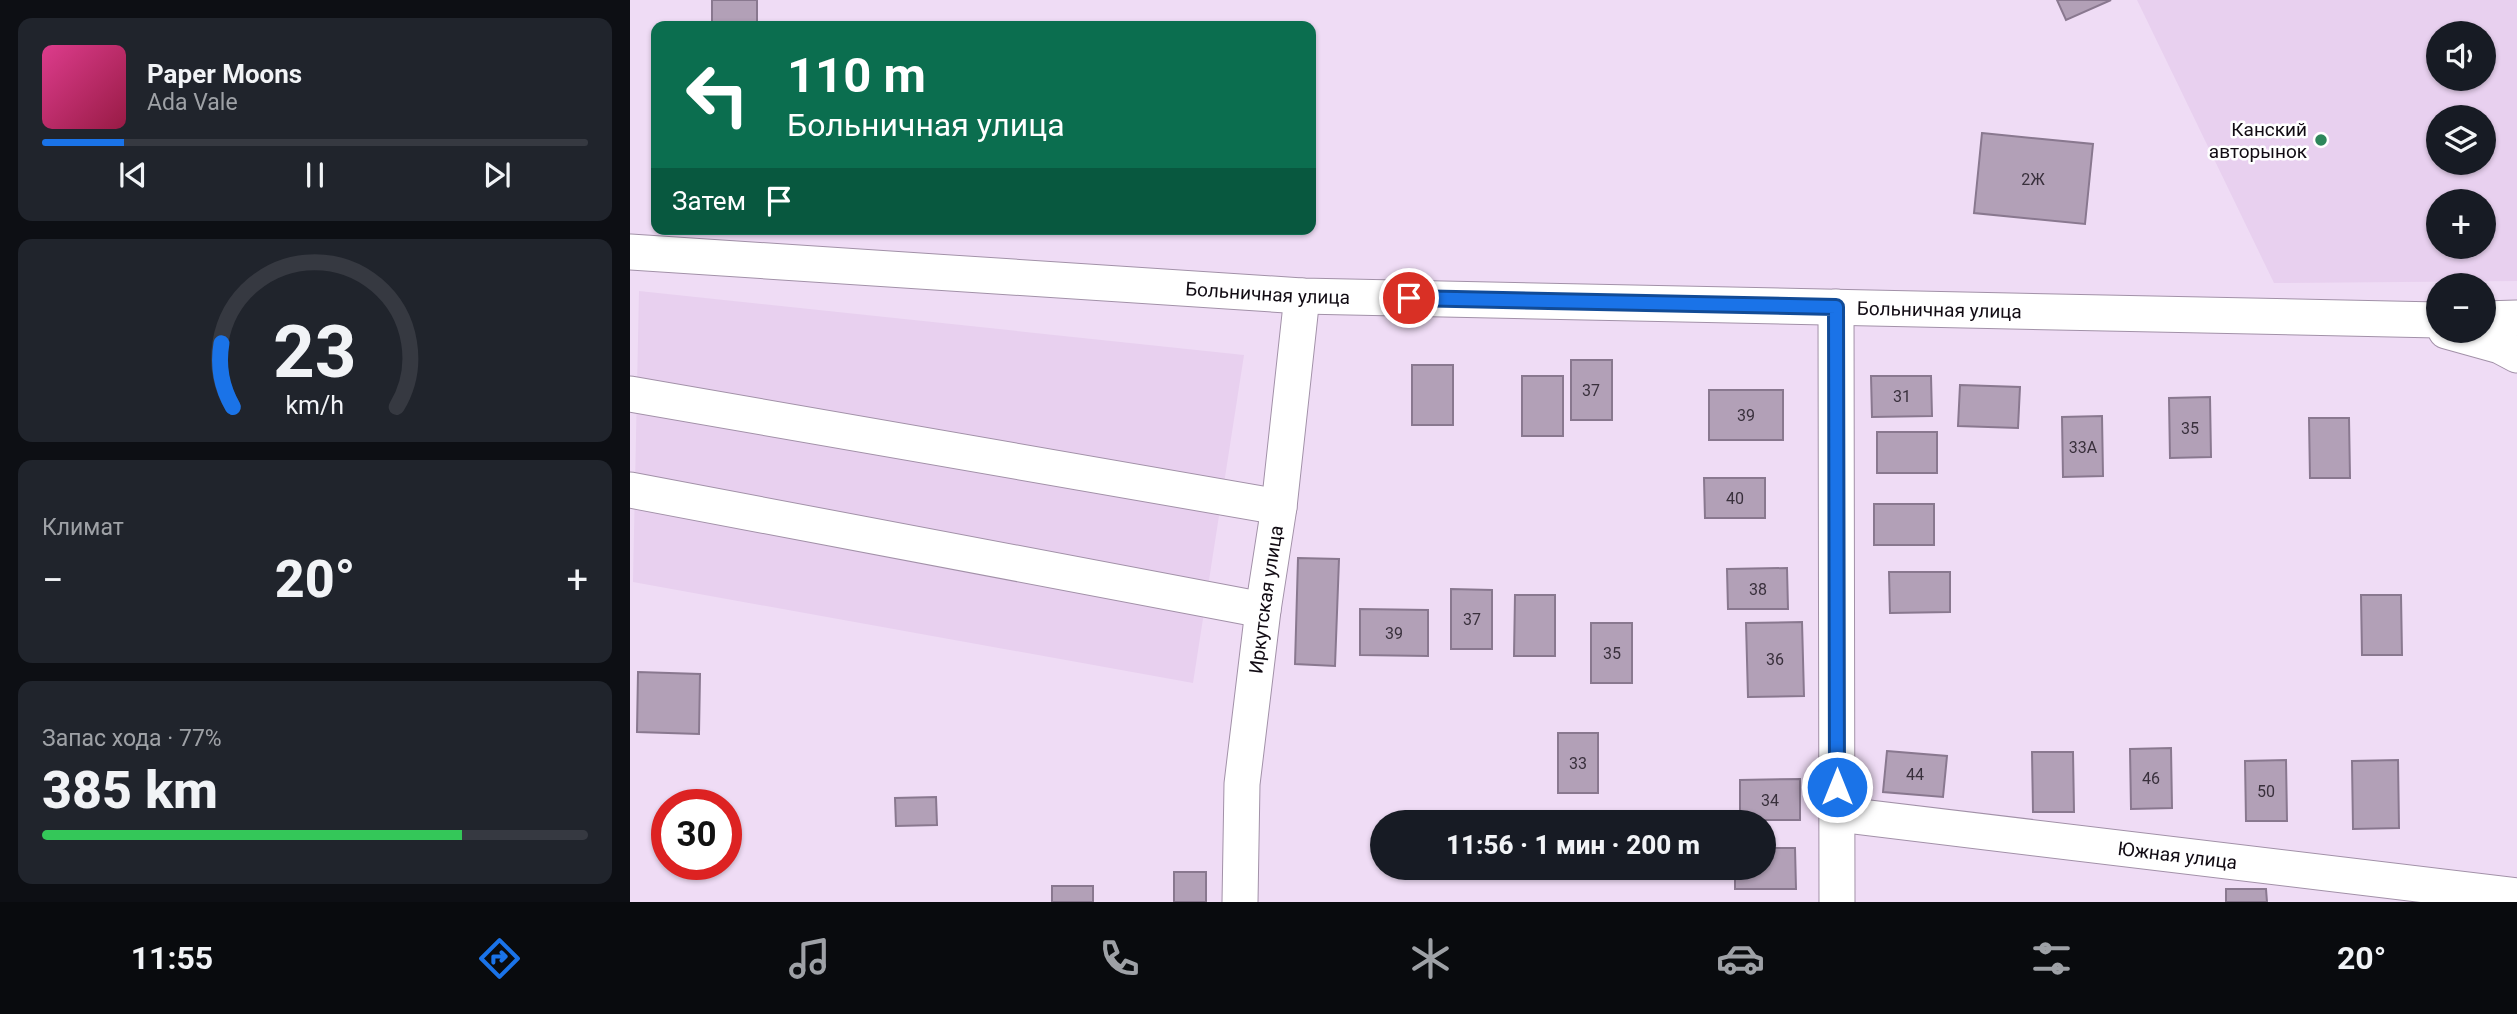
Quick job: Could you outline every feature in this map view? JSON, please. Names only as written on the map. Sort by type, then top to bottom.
[{"type":"street","name":"Больничная улица","points":[[630,251],[1302,296],[2426,323]]},
{"type":"street","name":"Иркутская улица","points":[[1240,902],[1242,784],[1263,610],[1279,507],[1302,296]]},
{"type":"street","points":[[1836,307],[1837,902]]},
{"type":"street","points":[[2496,319],[2517,318]]},
{"type":"street","points":[[2489,343],[2517,355]]},
{"type":"street","points":[[630,394],[1279,507]]},
{"type":"street","points":[[630,490],[1263,610]]},
{"type":"street","name":"Южная улица","points":[[1837,814],[2517,896]]},
{"type":"shaded area","name":"Канский авторынок","points":[[2137,0],[2517,0],[2517,281],[2496,281],[2496,273],[2426,273],[2426,282],[2274,283]]},
{"type":"shaded area","points":[[639,291],[1244,355],[1193,683],[633,582]]},
{"type":"building","points":[[712,0],[757,0],[757,21],[712,21]]},
{"type":"building","points":[[2057,0],[2111,0],[2066,20]]},
{"type":"building","points":[[1982,133],[2093,144],[2085,224],[1974,213]]},
{"type":"building","points":[[1571,360],[1612,360],[1612,420],[1571,420]]},
{"type":"building","points":[[1412,365],[1453,365],[1453,425],[1412,425]]},
{"type":"building","points":[[1522,376],[1563,376],[1563,436],[1522,436]]},
{"type":"building","points":[[1871,376],[1931,376],[1932,416],[1872,417]]},
{"type":"building","points":[[1960,385],[2020,387],[2018,428],[1958,426]]},
{"type":"building","points":[[1709,390],[1783,390],[1783,440],[1709,440]]},
{"type":"building","points":[[2210,397],[2211,457],[2170,458],[2169,398]]},
{"type":"building","points":[[2102,416],[2103,476],[2063,477],[2062,417]]},
{"type":"building","points":[[2309,418],[2349,418],[2350,478],[2310,478]]},
{"type":"building","points":[[1877,432],[1937,432],[1937,473],[1877,473]]},
{"type":"building","points":[[1704,478],[1765,478],[1765,518],[1705,518]]},
{"type":"building","points":[[1874,504],[1934,504],[1934,545],[1874,545]]},
{"type":"building","points":[[1298,558],[1339,559],[1335,666],[1295,664]]},
{"type":"building","points":[[1787,568],[1788,609],[1728,609],[1727,569]]},
{"type":"building","points":[[1889,572],[1950,572],[1950,612],[1890,613]]},
{"type":"building","points":[[1451,589],[1492,590],[1492,649],[1451,649]]},
{"type":"building","points":[[1515,595],[1555,595],[1555,656],[1514,656]]},
{"type":"building","points":[[2361,595],[2401,595],[2402,655],[2362,655]]},
{"type":"building","points":[[1360,609],[1428,610],[1428,656],[1360,655]]},
{"type":"building","points":[[1802,622],[1804,696],[1748,697],[1746,623]]},
{"type":"building","points":[[1591,623],[1632,623],[1632,683],[1591,683]]},
{"type":"building","points":[[638,672],[700,674],[699,734],[637,732]]},
{"type":"building","points":[[1558,733],[1598,733],[1598,793],[1558,793]]},
{"type":"building","points":[[2171,748],[2172,808],[2131,809],[2130,749]]},
{"type":"building","points":[[1887,751],[1947,756],[1943,797],[1883,792]]},
{"type":"building","points":[[2032,752],[2073,752],[2074,812],[2033,812]]},
{"type":"building","points":[[2286,760],[2287,821],[2246,821],[2245,761]]},
{"type":"building","points":[[2398,760],[2399,828],[2353,829],[2352,761]]},
{"type":"building","points":[[1800,779],[1800,820],[1776,820],[1776,810],[1740,810],[1740,780]]},
{"type":"building","points":[[936,797],[937,825],[896,826],[895,798]]},
{"type":"building","points":[[1776,848],[1795,848],[1796,889],[1735,889],[1735,880],[1776,880]]},
{"type":"building","points":[[1174,872],[1206,872],[1206,902],[1174,902]]},
{"type":"building","points":[[1052,886],[1093,886],[1093,902],[1052,902]]},
{"type":"building","points":[[2226,889],[2266,889],[2267,902],[2226,902]]},
{"type":"place","name":"Канский авторынок","points":[[2321,140]]},
{"type":"route","points":[[1409,298],[1836,307],[1837,787]]}]
